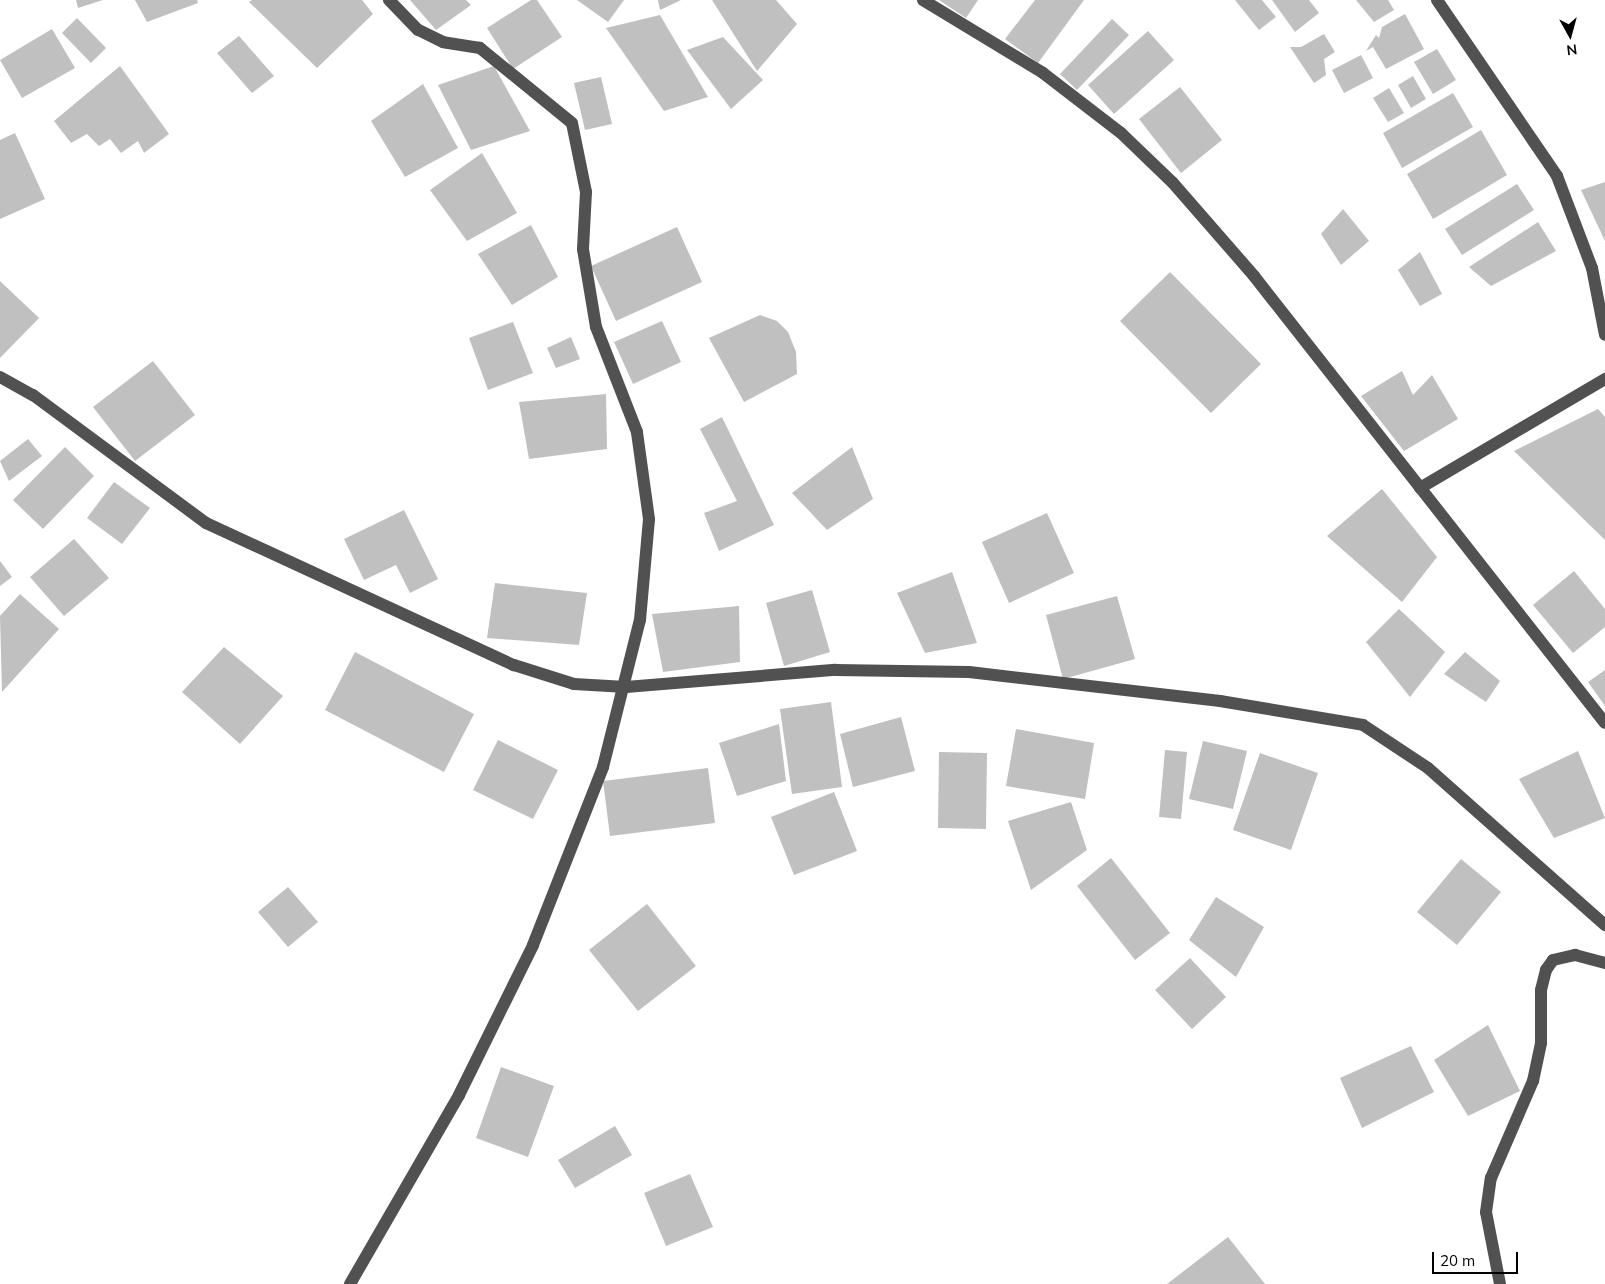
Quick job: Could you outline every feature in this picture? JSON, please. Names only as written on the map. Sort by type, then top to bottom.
[{"type":"street","points":[[350,1284],[454,1104],[533,945],[603,767],[626,687],[646,560],[646,480],[637,432],[596,327],[583,249],[586,192],[572,123],[480,48],[442,42],[418,30],[389,0]]},
{"type":"street","points":[[923,0],[1043,73],[1121,133],[1173,183],[1254,276],[1605,723]]},
{"type":"street","points":[[1437,0],[1557,176],[1592,268],[1605,335]]},
{"type":"street","points":[[0,377],[33,395],[206,523],[514,665],[574,684],[626,687],[835,670],[969,672],[1220,701],[1363,725],[1428,768],[1605,925]]},
{"type":"street","points":[[1420,488],[1605,379]]},
{"type":"street","points":[[1500,1284],[1486,1212],[1491,1178],[1533,1081],[1542,1043],[1540,990],[1546,970],[1554,960],[1575,956],[1605,963]]},
{"type":"building","points":[[76,0],[103,0],[78,8]]},
{"type":"building","points":[[135,0],[197,0],[198,3],[147,22]]},
{"type":"building","points":[[252,0],[362,0],[373,14],[317,68],[249,2]]},
{"type":"building","points":[[410,0],[466,0],[471,5],[436,30]]},
{"type":"building","points":[[531,0],[537,0],[562,37],[513,69],[487,28]]},
{"type":"building","points":[[577,0],[624,0],[608,22]]},
{"type":"building","points":[[658,0],[681,0],[660,10]]},
{"type":"building","points":[[712,0],[776,0],[797,24],[757,71]]},
{"type":"building","points":[[939,0],[978,0],[966,18]]},
{"type":"building","points":[[1035,0],[1084,0],[1038,63],[1005,39]]},
{"type":"building","points":[[1235,0],[1262,0],[1276,17],[1259,30]]},
{"type":"building","points":[[1272,0],[1309,0],[1319,13],[1295,32]]},
{"type":"building","points":[[1356,0],[1388,0],[1394,10],[1374,22]]},
{"type":"building","points":[[1405,14],[1424,49],[1386,69],[1373,47],[1366,51],[1376,35],[1379,38],[1382,27]]},
{"type":"building","points":[[660,15],[708,97],[664,111],[606,28]]},
{"type":"building","points":[[77,18],[106,48],[91,63],[62,33]]},
{"type":"building","points":[[1112,19],[1129,35],[1077,90],[1060,74]]},
{"type":"building","points":[[52,29],[75,68],[22,98],[0,60]]},
{"type":"building","points":[[1148,31],[1174,60],[1114,114],[1088,85]]},
{"type":"building","points":[[1324,34],[1335,52],[1324,59],[1326,75],[1314,83],[1290,47],[1301,47]]},
{"type":"building","points":[[239,36],[274,76],[252,93],[217,53]]},
{"type":"building","points":[[723,37],[763,80],[731,109],[687,50]]},
{"type":"building","points":[[1437,49],[1456,80],[1433,94],[1414,62]]},
{"type":"building","points":[[1361,55],[1373,78],[1344,93],[1332,70]]},
{"type":"building","points":[[120,66],[169,134],[144,153],[138,141],[121,153],[110,139],[99,146],[87,134],[71,143],[54,121]]},
{"type":"building","points":[[494,66],[530,131],[471,150],[438,85]]},
{"type":"building","points":[[1413,76],[1426,99],[1411,108],[1398,85]]},
{"type":"building","points":[[601,77],[612,124],[585,130],[574,83]]},
{"type":"building","points":[[423,84],[458,148],[405,177],[371,121]]},
{"type":"building","points":[[1180,87],[1222,140],[1181,173],[1139,119]]},
{"type":"building","points":[[1389,88],[1404,113],[1388,122],[1373,98]]},
{"type":"building","points":[[1453,93],[1473,127],[1402,168],[1383,133]]},
{"type":"building","points":[[1481,130],[1507,175],[1433,219],[1407,174]]},
{"type":"building","points":[[15,133],[45,199],[0,219],[0,140]]},
{"type":"building","points":[[482,153],[517,213],[467,241],[430,190]]},
{"type":"building","points":[[1605,182],[1605,241],[1581,190]]},
{"type":"building","points":[[1517,184],[1534,210],[1462,255],[1445,229]]},
{"type":"building","points":[[1343,209],[1369,241],[1341,265],[1321,234]]},
{"type":"building","points":[[1538,222],[1556,251],[1491,286],[1469,267]]},
{"type":"building","points":[[531,225],[558,277],[512,305],[478,254]]},
{"type":"building","points":[[677,227],[702,282],[616,321],[591,266]]},
{"type":"building","points":[[1420,252],[1442,294],[1420,306],[1398,270]]},
{"type":"building","points":[[1170,272],[1261,364],[1211,413],[1120,321]]},
{"type":"building","points":[[0,281],[39,318],[0,358]]},
{"type":"building","points":[[760,315],[777,321],[788,332],[796,352],[797,374],[744,402],[709,338]]},
{"type":"building","points":[[662,321],[681,362],[633,384],[614,342]]},
{"type":"building","points":[[513,322],[533,373],[488,390],[469,338]]},
{"type":"building","points":[[571,337],[580,359],[556,368],[547,348]]},
{"type":"building","points":[[153,361],[195,415],[135,461],[93,407]]},
{"type":"building","points":[[1402,371],[1413,395],[1432,375],[1458,419],[1404,451],[1361,396]]},
{"type":"building","points":[[606,394],[607,449],[529,459],[519,402]]},
{"type":"building","points":[[1598,409],[1605,417],[1605,540],[1514,451]]},
{"type":"building","points":[[722,417],[774,525],[719,551],[704,513],[737,501],[700,429]]},
{"type":"building","points":[[28,439],[42,456],[9,481],[0,461]]},
{"type":"building","points":[[65,447],[94,476],[43,529],[13,500]]},
{"type":"building","points":[[852,447],[873,499],[827,530],[792,493]]},
{"type":"building","points":[[114,482],[150,508],[122,544],[87,518]]},
{"type":"building","points":[[1382,489],[1437,557],[1402,602],[1327,536]]},
{"type":"building","points":[[404,510],[438,579],[410,593],[396,565],[364,580],[344,539]]},
{"type":"building","points":[[1047,513],[1074,573],[1009,603],[982,542]]},
{"type":"building","points":[[74,539],[109,578],[64,616],[30,577]]},
{"type":"building","points":[[0,561],[12,577],[0,586]]},
{"type":"building","points":[[1574,571],[1605,609],[1605,627],[1573,653],[1533,605]]},
{"type":"building","points":[[952,572],[977,643],[925,653],[897,593]]},
{"type":"building","points":[[495,583],[587,593],[579,645],[487,638]]},
{"type":"building","points":[[812,590],[830,652],[784,666],[766,603]]},
{"type":"building","points":[[20,594],[59,629],[2,692],[0,616]]},
{"type":"building","points":[[1117,596],[1135,659],[1063,679],[1046,615]]},
{"type":"building","points":[[739,606],[740,662],[663,672],[652,614]]},
{"type":"building","points":[[1399,609],[1445,652],[1410,697],[1366,642]]},
{"type":"building","points":[[224,647],[283,696],[240,744],[182,692]]},
{"type":"building","points":[[355,652],[474,714],[444,772],[325,710]]},
{"type":"building","points":[[1465,652],[1500,681],[1486,702],[1444,674]]},
{"type":"building","points":[[1605,670],[1605,706],[1588,682]]},
{"type":"building","points":[[831,702],[842,787],[792,794],[780,709]]},
{"type":"building","points":[[901,717],[915,771],[853,787],[840,734]]},
{"type":"building","points":[[779,724],[786,781],[737,796],[719,743]]},
{"type":"building","points":[[1016,729],[1094,743],[1085,799],[1006,786]]},
{"type":"building","points":[[498,740],[558,770],[533,819],[473,790]]},
{"type":"building","points":[[1203,741],[1247,751],[1233,809],[1189,799]]},
{"type":"building","points":[[1165,750],[1187,752],[1181,819],[1159,817]]},
{"type":"building","points":[[1578,751],[1605,818],[1554,838],[1519,779]]},
{"type":"building","points":[[939,752],[987,753],[986,829],[938,828]]},
{"type":"building","points":[[1260,753],[1318,773],[1291,850],[1233,830]]},
{"type":"building","points":[[708,768],[715,823],[610,836],[603,781]]},
{"type":"building","points":[[834,792],[857,851],[794,875],[771,817]]},
{"type":"building","points":[[1071,802],[1087,850],[1031,890],[1008,821]]},
{"type":"building","points":[[1111,858],[1170,933],[1135,960],[1077,886]]},
{"type":"building","points":[[1461,859],[1501,892],[1457,945],[1417,912]]},
{"type":"building","points":[[288,887],[318,922],[288,947],[258,912]]},
{"type":"building","points":[[1216,897],[1264,927],[1236,977],[1189,940]]},
{"type":"building","points":[[647,904],[696,966],[638,1011],[589,950]]},
{"type":"building","points":[[1190,958],[1226,997],[1192,1029],[1155,990]]},
{"type":"building","points":[[1488,1025],[1520,1091],[1468,1116],[1434,1060]]},
{"type":"building","points":[[1411,1046],[1434,1092],[1362,1128],[1340,1078]]},
{"type":"building","points":[[501,1067],[554,1086],[528,1157],[476,1138]]},
{"type":"building","points":[[615,1126],[632,1155],[575,1188],[558,1160]]},
{"type":"building","points":[[690,1174],[713,1227],[666,1246],[644,1193]]},
{"type":"building","points":[[1228,1237],[1265,1284],[1167,1284]]}]
